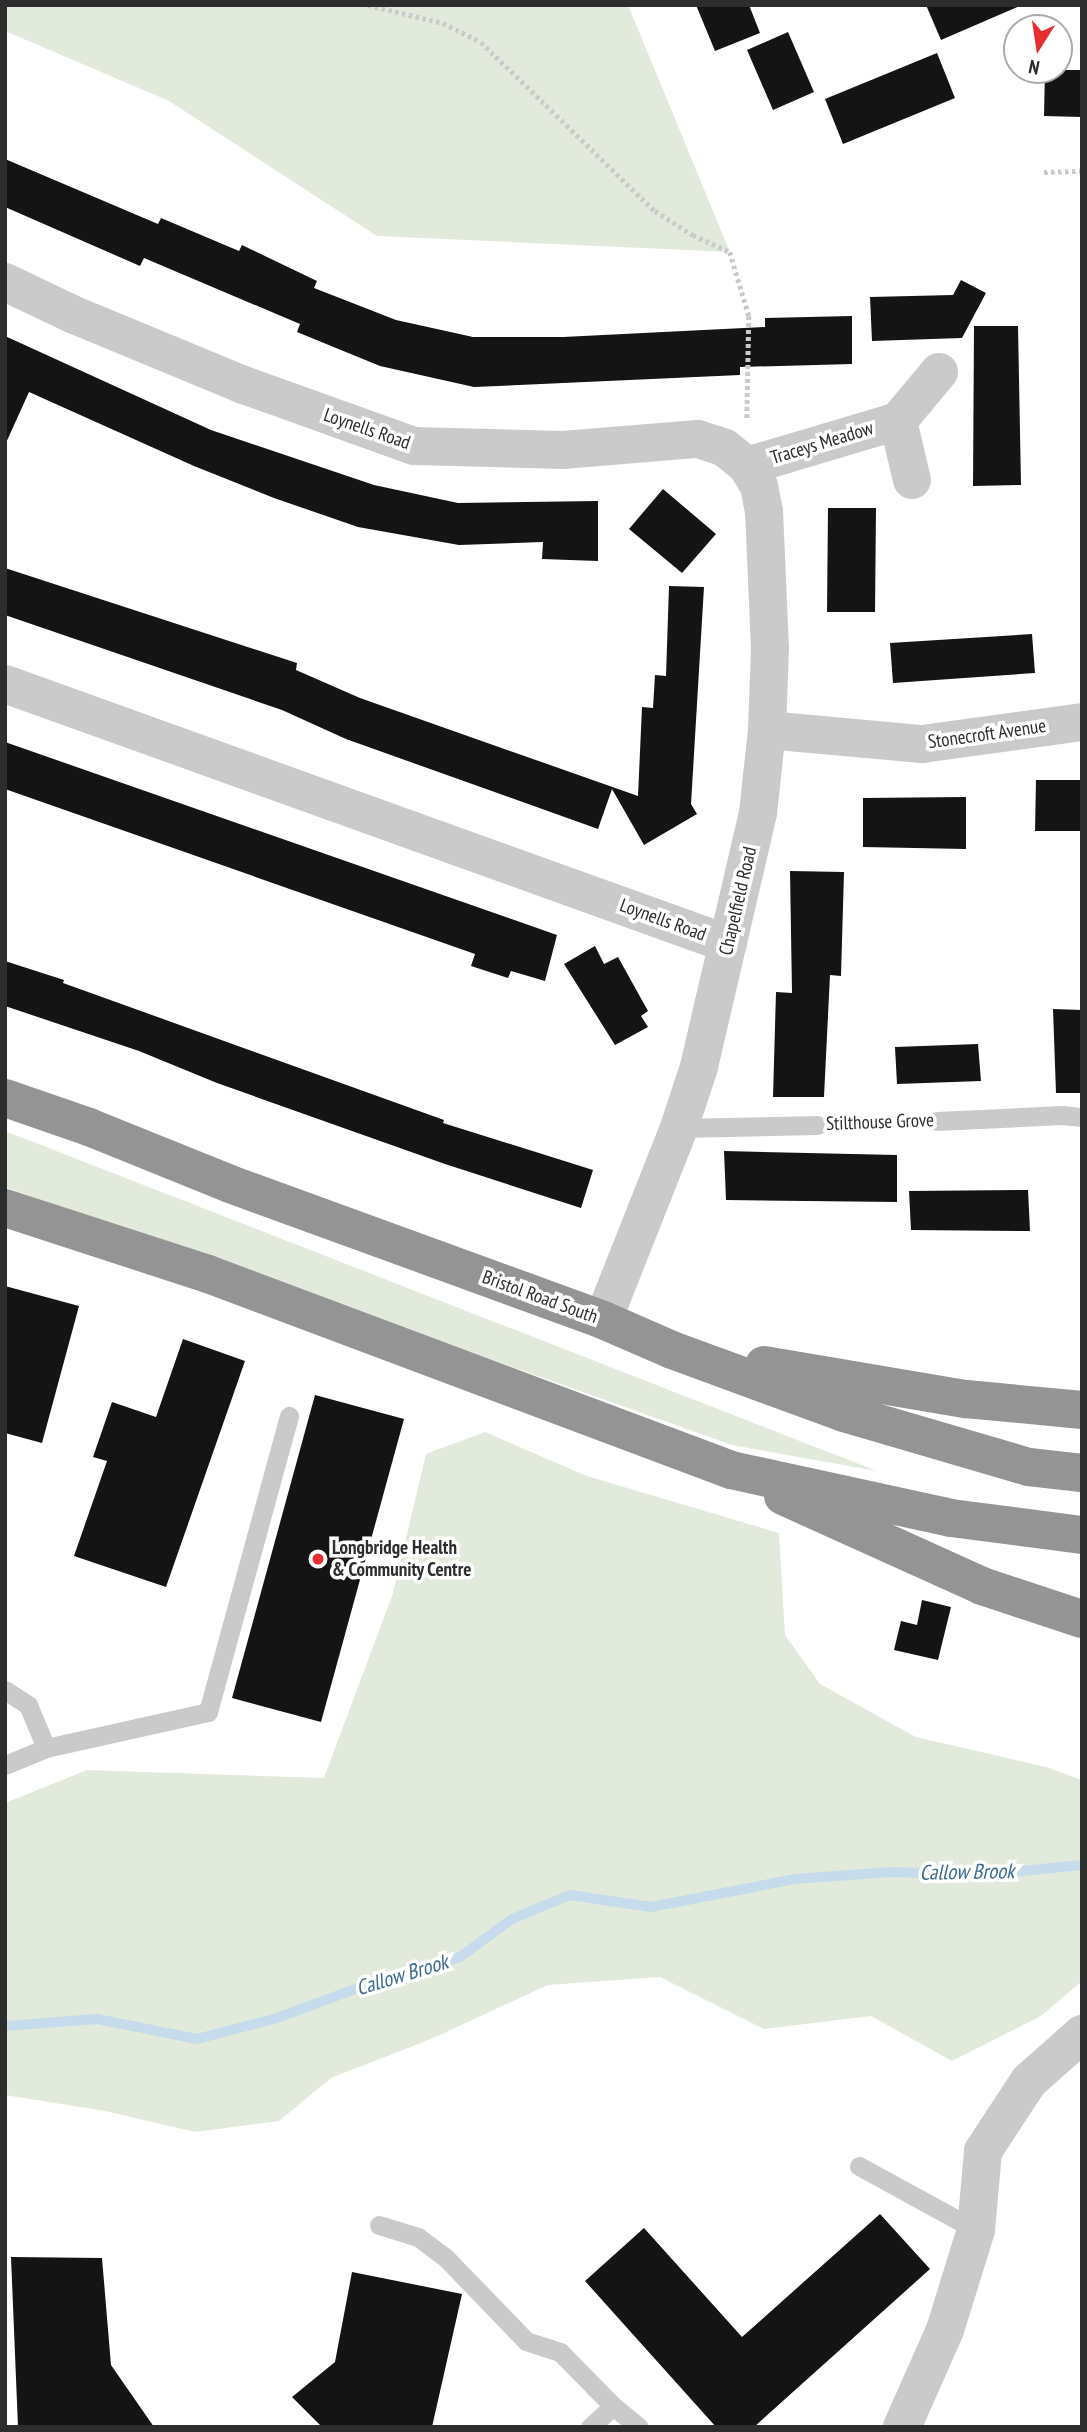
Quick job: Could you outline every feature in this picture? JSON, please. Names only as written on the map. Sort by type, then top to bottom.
[{"type":"highway","name":"Bristol Road South","points":[[5,1098],[603,1320],[672,1350],[844,1413],[1029,1467],[1082,1473]]},
{"type":"highway","points":[[5,1208],[208,1274],[731,1470],[834,1522],[982,1586],[1082,1619]]},
{"type":"highway","points":[[672,1350],[966,1399],[1082,1410]]},
{"type":"highway","points":[[731,1470],[951,1518],[1082,1535]]},
{"type":"street","name":"Loynells Road","points":[[5,282],[72,314],[241,384],[414,446],[563,450],[698,439],[725,448],[747,466]]},
{"type":"street","name":"Traceys Meadow","points":[[747,466],[898,421],[939,372]]},
{"type":"street","name":"Traceys Meadow","points":[[898,421],[912,480]]},
{"type":"street","name":"Chapelfield Road","points":[[603,1320],[679,1128],[699,1067],[758,813],[770,648],[764,511],[759,486],[747,466]]},
{"type":"street","name":"Loynells Road","points":[[5,684],[729,944]]},
{"type":"street","name":"Stonecroft Avenue","points":[[766,730],[922,744],[1082,722]]},
{"type":"street","points":[[902,2427],[945,2330],[976,2230],[983,2151],[1029,2081],[1082,2034]]},
{"type":"lane","name":"Stilthouse Grove","points":[[937,1121],[1062,1115],[1082,1118]]},
{"type":"lane","name":"Stilthouse Grove","points":[[679,1128],[817,1125]]},
{"type":"lane","points":[[5,1765],[46,1748],[208,1712],[289,1416]]},
{"type":"lane","points":[[5,1690],[28,1705],[46,1748]]},
{"type":"lane","points":[[859,2166],[976,2230]]},
{"type":"lane","points":[[379,2225],[418,2237],[445,2257],[526,2341],[560,2352],[613,2406],[639,2427]]},
{"type":"lane","points":[[590,2427],[613,2406]]},
{"type":"path","points":[[368,5],[443,23],[481,42],[655,211],[693,235],[730,252],[749,316],[747,466]]},
{"type":"path","points":[[1044,172],[1082,171]]},
{"type":"path","name":"Stilthouse Grove","points":[[817,1125],[937,1121]]},
{"type":"green space","points":[[5,5],[628,5],[730,252],[377,236],[169,101],[5,31]]},
{"type":"green space","points":[[5,1131],[877,1471],[732,1445],[5,1187]]},
{"type":"green space","points":[[485,1432],[587,1476],[779,1533],[785,1635],[820,1684],[916,1737],[1046,1767],[1082,1780],[1082,1981],[1041,2016],[952,2061],[871,2016],[764,2029],[660,1977],[548,1985],[431,2039],[331,2078],[279,2121],[195,2132],[105,2111],[5,2095],[5,1803],[87,1770],[324,1778],[393,1593],[426,1454]]},
{"type":"building","points":[[696,5],[749,5],[760,33],[715,51]]},
{"type":"building","points":[[926,5],[1022,5],[941,40]]},
{"type":"building","points":[[788,32],[814,92],[773,110],[747,50]]},
{"type":"building","points":[[937,53],[955,98],[843,144],[825,99]]},
{"type":"building","points":[[1073,70],[1082,70],[1082,117],[1044,116],[1045,84],[1073,84]]},
{"type":"building","points":[[5,159],[158,224],[161,218],[239,251],[242,245],[317,281],[314,288],[396,320],[473,337],[563,337],[765,327],[765,318],[852,316],[852,364],[740,367],[740,375],[474,387],[380,366],[297,332],[300,324],[144,258],[140,266],[5,207]]},
{"type":"building","points":[[961,280],[986,293],[962,338],[872,341],[870,297],[953,295]]},
{"type":"building","points":[[974,326],[1018,326],[1021,485],[973,486]]},
{"type":"building","points":[[5,336],[211,430],[374,485],[458,503],[598,501],[598,561],[542,559],[543,542],[459,545],[358,527],[274,498],[194,466],[29,392],[5,445]]},
{"type":"building","points":[[663,489],[716,534],[682,573],[629,529]]},
{"type":"building","points":[[828,508],[876,508],[875,612],[827,612]]},
{"type":"building","points":[[5,568],[297,663],[296,670],[360,698],[638,796],[642,707],[653,708],[655,675],[666,676],[669,586],[704,587],[691,804],[697,814],[644,845],[612,789],[598,829],[346,739],[282,710],[5,615]]},
{"type":"building","points":[[1032,634],[1035,673],[893,683],[890,643]]},
{"type":"building","points":[[5,742],[557,935],[545,981],[511,971],[508,978],[471,966],[475,954],[5,789]]},
{"type":"building","points":[[1036,780],[1082,780],[1082,831],[1035,831]]},
{"type":"building","points":[[966,797],[966,849],[863,847],[863,798]]},
{"type":"building","points":[[790,871],[844,872],[841,976],[830,975],[824,1097],[773,1097],[776,992],[792,993]]},
{"type":"building","points":[[595,946],[604,964],[618,957],[648,1011],[641,1016],[648,1027],[615,1045],[564,964]]},
{"type":"building","points":[[5,961],[64,980],[63,983],[444,1120],[443,1123],[593,1170],[581,1208],[445,1164],[217,1083],[139,1051],[5,1006]]},
{"type":"building","points":[[1053,1009],[1082,1010],[1082,1093],[1056,1093]]},
{"type":"building","points":[[978,1044],[981,1081],[897,1084],[895,1047]]},
{"type":"building","points":[[724,1151],[897,1155],[897,1202],[726,1200]]},
{"type":"building","points":[[1028,1190],[1030,1231],[911,1230],[909,1191]]},
{"type":"building","points":[[5,1286],[79,1306],[42,1443],[5,1433]]},
{"type":"building","points":[[183,1339],[245,1361],[166,1587],[74,1556],[107,1461],[93,1457],[112,1402],[156,1417]]},
{"type":"building","name":"Longbridge Health & Community Centre","points":[[315,1395],[404,1419],[321,1722],[232,1698]]},
{"type":"building","points":[[922,1600],[951,1607],[938,1660],[894,1650],[901,1621],[917,1625]]},
{"type":"building","points":[[880,2214],[930,2269],[754,2427],[716,2427],[585,2281],[644,2228],[742,2337]]},
{"type":"building","points":[[11,2257],[102,2258],[111,2365],[154,2427],[18,2427]]},
{"type":"building","points":[[352,2272],[462,2294],[432,2427],[322,2427],[292,2397],[335,2362]]},
{"type":"waterway","name":"Callow Brook","points":[[5,2026],[97,2019],[197,2039],[277,2018],[355,1989],[460,1957],[512,1919],[570,1895],[651,1907],[795,1879],[891,1872],[982,1875],[1082,1865]]},
{"type":"place","name":"Longbridge Health & Community Centre","points":[[318,1559]]}]
